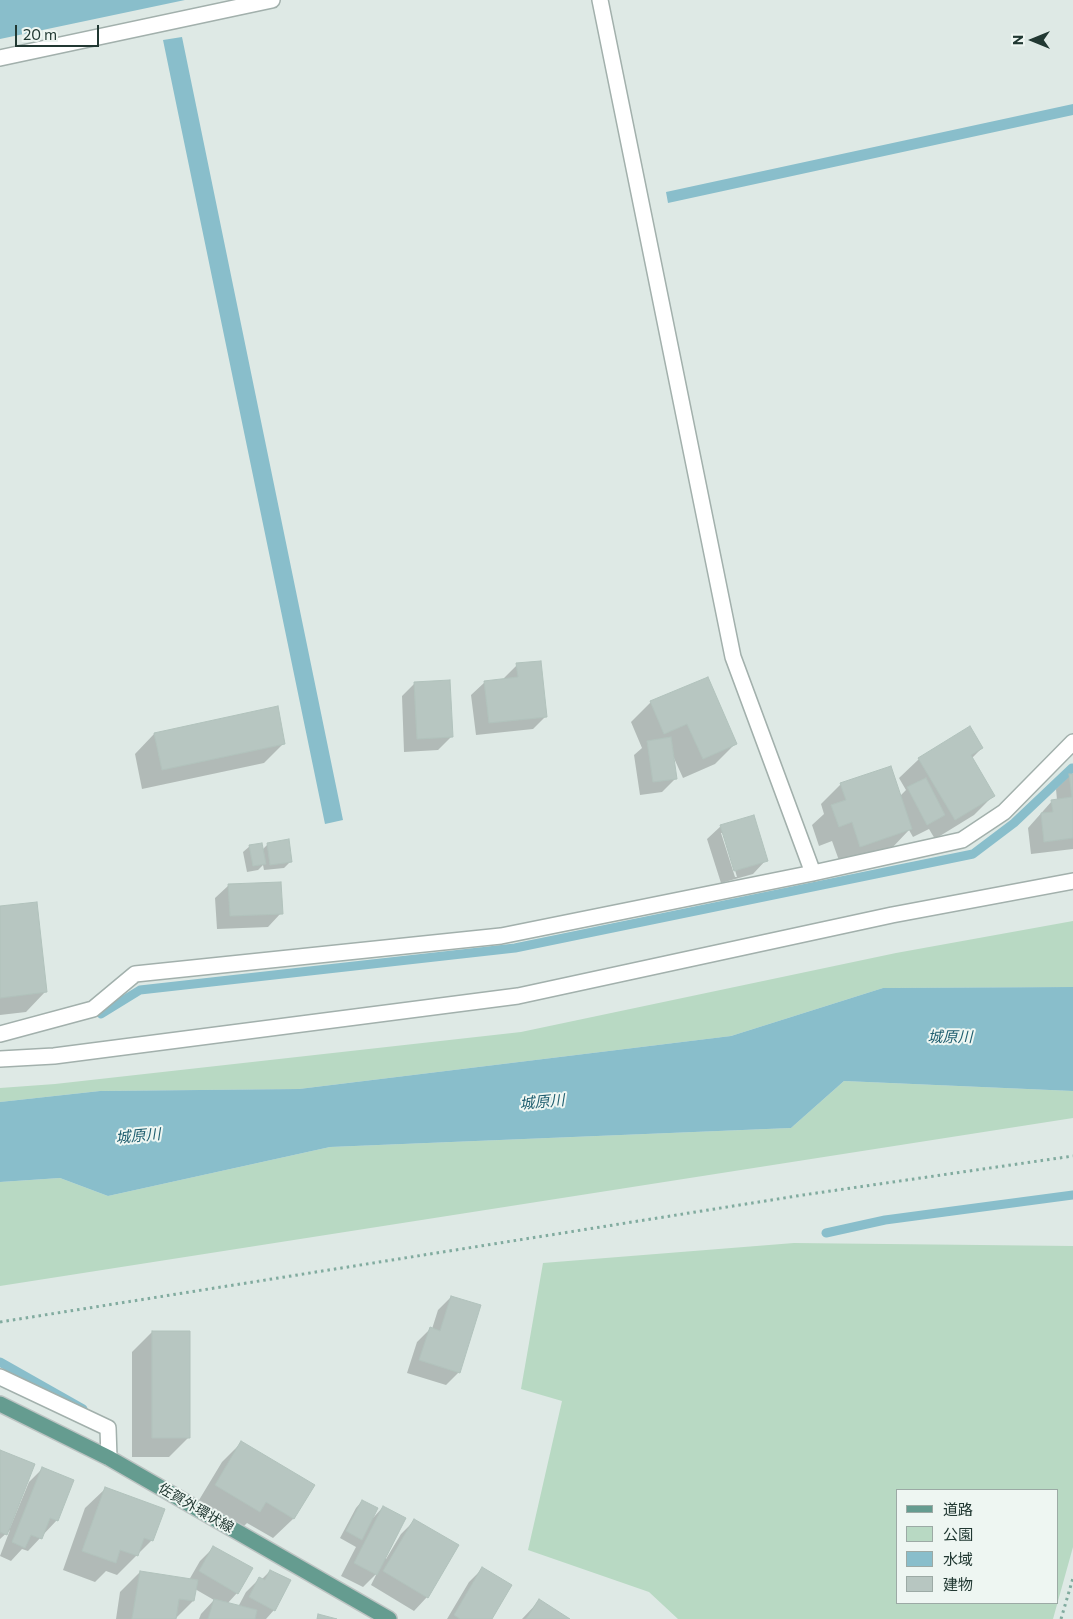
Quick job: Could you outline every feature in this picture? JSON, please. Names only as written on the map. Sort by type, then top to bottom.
[{"type":"main road","name":"佐賀外環状線","points":[[0,1404],[109,1458],[389,1619]]},
{"type":"street","points":[[0,58],[272,0]]},
{"type":"street","points":[[600,0],[732,657],[813,873]]},
{"type":"street","points":[[0,1034],[93,1009],[135,974],[501,936],[813,873],[962,840],[1004,812],[1073,742]]},
{"type":"street","points":[[0,1059],[54,1056],[518,996],[892,915],[1073,881]]},
{"type":"street","points":[[0,1377],[108,1428],[109,1458]]},
{"type":"path","points":[[0,1322],[784,1198],[1073,1156]]},
{"type":"path","points":[[1062,1619],[1073,1578]]},
{"type":"green space","points":[[1073,921],[1073,987],[883,988],[731,1036],[299,1089],[100,1091],[0,1102],[0,1088],[55,1084],[521,1032],[896,953]]},
{"type":"green space","points":[[844,1081],[1073,1091],[1073,1118],[0,1286],[0,1182],[60,1178],[108,1196],[330,1147],[791,1128]]},
{"type":"green space","points":[[794,1243],[1073,1246],[1073,1547],[1058,1601],[1058,1489],[896,1489],[896,1604],[1057,1604],[1053,1619],[678,1619],[649,1592],[528,1550],[562,1401],[521,1389],[543,1263]]},
{"type":"water","points":[[0,0],[185,0],[0,39]]},
{"type":"water","points":[[182,37],[343,820],[325,824],[163,40]]},
{"type":"water","points":[[1073,104],[1073,115],[668,203],[666,192]]},
{"type":"water","name":"城原川","points":[[1073,987],[1073,1091],[844,1081],[791,1128],[330,1147],[108,1196],[60,1178],[0,1182],[0,1102],[100,1091],[299,1089],[731,1036],[883,988]]},
{"type":"building","points":[[541,661],[547,717],[489,723],[484,681],[518,677],[516,663]]},
{"type":"building","points":[[708,677],[737,744],[703,759],[687,724],[664,734],[650,701]]},
{"type":"building","points":[[450,680],[453,737],[417,739],[414,682]]},
{"type":"building","points":[[278,706],[285,744],[162,770],[154,733]]},
{"type":"building","points":[[970,726],[983,748],[971,755],[995,796],[955,820],[918,758]]},
{"type":"building","points":[[671,737],[677,779],[653,782],[647,741]]},
{"type":"building","points":[[891,766],[912,829],[860,847],[852,822],[839,827],[831,805],[846,800],[840,783]]},
{"type":"building","points":[[1069,774],[1073,774],[1073,838],[1044,842],[1041,813],[1053,812],[1051,800],[1072,797]]},
{"type":"building","points":[[926,778],[945,815],[927,825],[907,787]]},
{"type":"building","points":[[754,815],[768,861],[734,871],[720,825]]},
{"type":"building","points":[[289,839],[292,862],[270,865],[267,843]]},
{"type":"building","points":[[262,843],[266,864],[253,866],[249,845]]},
{"type":"building","points":[[281,882],[283,914],[230,916],[228,884]]},
{"type":"building","points":[[37,902],[47,992],[0,998],[0,906]]},
{"type":"building","points":[[451,1296],[481,1305],[460,1373],[419,1360],[430,1327],[440,1331]]},
{"type":"building","points":[[152,1331],[190,1331],[190,1438],[152,1438]]},
{"type":"building","points":[[241,1441],[315,1485],[294,1519],[266,1502],[260,1512],[215,1485]]},
{"type":"building","points":[[0,1450],[35,1464],[7,1535],[0,1532]]},
{"type":"building","points":[[42,1467],[74,1480],[58,1521],[50,1518],[42,1539],[31,1535],[25,1548],[12,1542]]},
{"type":"building","points":[[105,1487],[165,1509],[153,1541],[144,1538],[138,1556],[120,1550],[116,1563],[82,1551]]},
{"type":"building","points":[[362,1500],[378,1508],[362,1540],[346,1531]]},
{"type":"building","points":[[383,1506],[406,1518],[377,1575],[354,1563]]},
{"type":"building","points":[[414,1519],[459,1545],[428,1598],[383,1571]]},
{"type":"building","points":[[213,1546],[253,1568],[238,1594],[199,1571]]},
{"type":"building","points":[[482,1567],[512,1585],[492,1619],[460,1619],[454,1615]]},
{"type":"building","points":[[270,1570],[291,1580],[275,1611],[249,1597],[259,1577],[265,1580]]},
{"type":"building","points":[[140,1571],[198,1580],[194,1601],[179,1599],[176,1619],[132,1619]]},
{"type":"building","points":[[214,1599],[257,1610],[255,1619],[208,1619]]},
{"type":"building","points":[[539,1599],[570,1619],[526,1619]]},
{"type":"building","points":[[318,1614],[337,1619],[317,1619]]},
{"type":"waterway","points":[[101,1014],[140,990],[515,948],[973,854],[1014,823],[1072,768]]},
{"type":"waterway","points":[[826,1233],[885,1220],[1073,1195]]},
{"type":"waterway","points":[[0,1362],[83,1409]]}]
